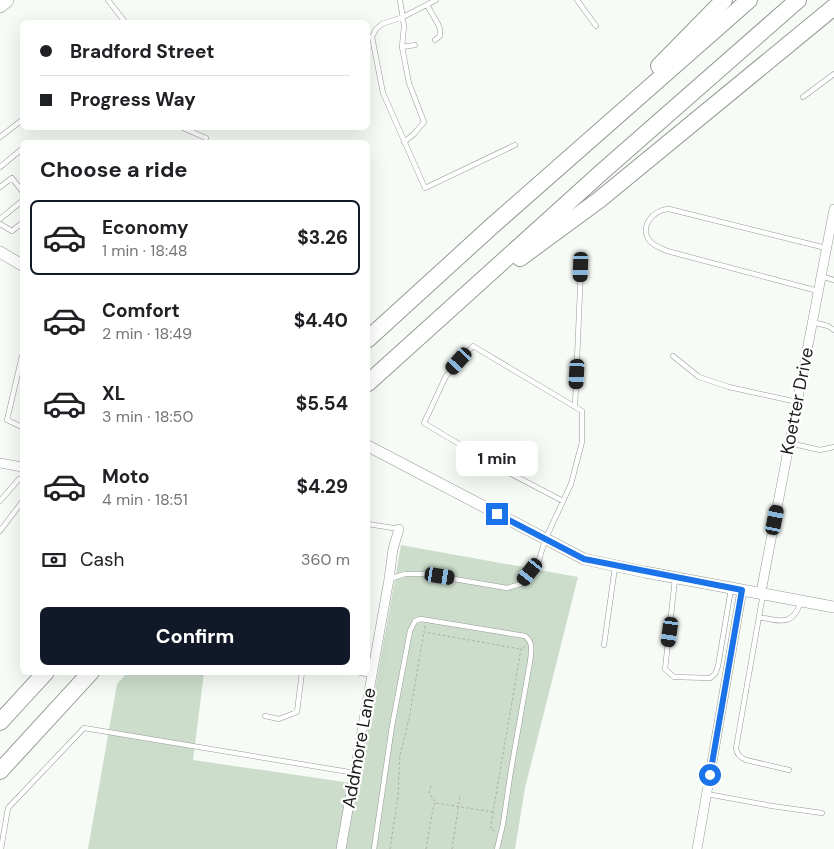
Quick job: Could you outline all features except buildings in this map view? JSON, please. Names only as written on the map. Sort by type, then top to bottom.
[{"type":"highway","points":[[550,175],[724,0]]},
{"type":"highway","points":[[370,338],[550,175],[749,0]]},
{"type":"highway","points":[[370,381],[603,170],[798,0]]},
{"type":"highway","points":[[434,322],[599,200],[834,7]]},
{"type":"highway","points":[[0,722],[43,675]]},
{"type":"highway","points":[[0,771],[88,675]]},
{"type":"main road","points":[[0,5],[6,0]]},
{"type":"street","name":"Koetter Drive","points":[[762,592],[834,210]]},
{"type":"street","points":[[0,252],[20,263]]},
{"type":"street","points":[[370,447],[584,559],[675,578],[834,606]]},
{"type":"street","points":[[0,464],[20,467]]},
{"type":"street","name":"Addmore Lane","points":[[341,849],[393,549],[399,529]]},
{"type":"street","points":[[697,849],[736,589]]},
{"type":"lane","points":[[108,0],[123,20]]},
{"type":"lane","points":[[400,0],[404,26],[402,47],[409,83],[424,122],[404,142]]},
{"type":"lane","points":[[436,0],[403,17],[382,24],[376,29],[372,37],[384,93],[425,188],[515,145]]},
{"type":"lane","points":[[577,0],[596,26]]},
{"type":"lane","points":[[427,5],[440,29],[440,36],[435,40]]},
{"type":"lane","points":[[402,47],[415,45]]},
{"type":"lane","points":[[803,96],[834,74]]},
{"type":"lane","points":[[0,137],[20,122]]},
{"type":"lane","points":[[188,130],[206,138]]},
{"type":"lane","points":[[0,167],[20,151]]},
{"type":"lane","points":[[0,187],[12,178],[20,188]]},
{"type":"lane","points":[[0,219],[20,203]]},
{"type":"lane","points":[[818,291],[667,251],[654,246],[649,241],[646,227],[653,214],[669,209],[826,248]]},
{"type":"lane","points":[[0,224],[12,231],[20,225]]},
{"type":"lane","points":[[575,407],[581,267]]},
{"type":"lane","points":[[821,276],[834,280]]},
{"type":"lane","points":[[812,322],[828,326],[834,330]]},
{"type":"lane","points":[[389,579],[405,574],[425,574],[507,588],[521,584],[539,560],[545,540],[571,484],[582,442],[582,411],[473,346],[446,376],[424,423],[494,465],[563,501]]},
{"type":"lane","points":[[673,356],[699,377],[729,387],[797,402]]},
{"type":"lane","points":[[20,365],[7,420],[20,426]]},
{"type":"lane","points":[[789,443],[820,450],[834,447]]},
{"type":"lane","points":[[0,501],[20,479]]},
{"type":"lane","points":[[0,531],[20,505]]},
{"type":"lane","points":[[370,524],[399,529]]},
{"type":"lane","points":[[604,645],[615,566]]},
{"type":"lane","points":[[675,578],[664,669],[674,677],[710,678],[715,674],[736,589]]},
{"type":"lane","points":[[762,592],[736,748],[737,753],[746,760],[789,770]]},
{"type":"lane","points":[[759,617],[781,621],[787,620],[797,612],[801,600]]},
{"type":"lane","points":[[374,849],[392,726],[410,631],[414,621],[426,620],[525,636],[530,639],[530,662],[503,824],[497,849]]},
{"type":"lane","points":[[265,716],[279,718],[296,712],[302,675]]},
{"type":"lane","points":[[2,849],[8,808],[84,728],[355,773]]},
{"type":"lane","points":[[706,794],[822,814]]},
{"type":"path","points":[[390,849],[398,796],[400,755],[409,720],[426,620]]},
{"type":"path","points":[[424,632],[521,649],[531,644]]},
{"type":"path","points":[[497,832],[491,829],[521,649]]},
{"type":"path","points":[[431,786],[429,793],[436,803],[494,812]]},
{"type":"path","points":[[452,849],[460,796]]},
{"type":"path","points":[[426,849],[432,808],[436,803]]},
{"type":"green space","points":[[401,545],[578,577],[525,788],[515,849],[88,849],[117,684],[125,675],[204,675],[193,760],[358,784]]},
{"type":"route","points":[[497,514],[584,559],[742,590],[710,775]]}]
